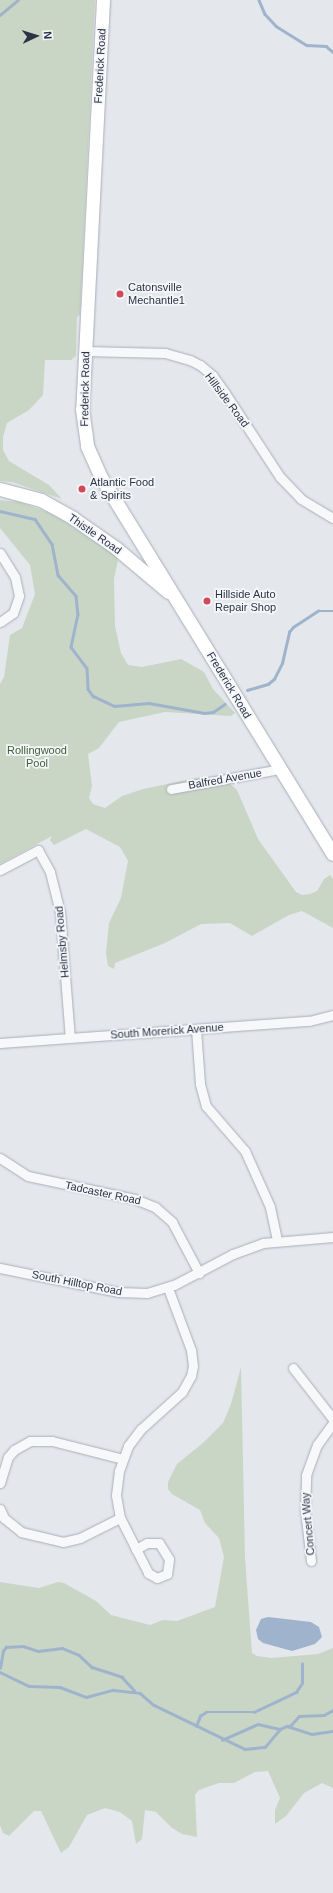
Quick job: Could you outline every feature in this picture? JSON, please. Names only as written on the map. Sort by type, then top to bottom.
[{"type":"main road","name":"Frederick Road","points":[[103,0],[85,351],[83,423],[92,460],[333,854]]},
{"type":"main road","name":"Thistle Road","points":[[0,489],[41,500],[73,518],[116,548],[177,600]]},
{"type":"street","name":"Hillside Road","points":[[85,351],[165,353],[190,360],[200,365],[213,376],[225,392],[280,477],[301,499],[333,518]]},
{"type":"street","points":[[0,553],[15,577],[20,596],[13,613],[0,622]]},
{"type":"street","name":"Balfred Avenue","points":[[171,789],[280,769]]},
{"type":"street","name":"Helmsby Road","points":[[0,870],[38,850],[50,872],[58,898],[70,1038]]},
{"type":"street","name":"South Morerick Avenue","points":[[0,1043],[309,1020],[333,1015]]},
{"type":"street","points":[[196,1029],[200,1084],[206,1106],[248,1157],[270,1206],[277,1241]]},
{"type":"street","name":"Tadcaster Road","points":[[0,1158],[28,1176],[135,1199],[155,1207],[172,1222],[199,1272]]},
{"type":"street","name":"South Hilltop Road","points":[[0,1268],[118,1292],[147,1293],[168,1288],[246,1248],[277,1241],[333,1237]]},
{"type":"street","points":[[136,1549],[120,1518],[116,1495],[123,1459],[128,1446],[141,1429],[182,1392],[191,1376],[194,1366],[191,1350],[168,1288]]},
{"type":"street","points":[[293,1368],[333,1419]]},
{"type":"street","name":"Concert Way","points":[[311,1561],[305,1510],[306,1475],[317,1445],[333,1422]]},
{"type":"street","points":[[0,1483],[8,1457],[14,1450],[30,1441],[52,1441],[123,1459]]},
{"type":"street","points":[[0,1509],[4,1518],[21,1532],[54,1541],[72,1541],[120,1518]]},
{"type":"green space","points":[[0,0],[95,0],[80,315],[77,317],[76,356],[71,360],[45,360],[43,395],[29,410],[7,423],[3,437],[3,450],[9,461],[49,485],[62,499],[12,482],[0,481]]},
{"type":"green space","name":"Rollingwood Pool","points":[[0,500],[20,502],[53,514],[115,555],[118,560],[114,579],[115,626],[121,653],[128,665],[142,667],[181,659],[204,672],[213,689],[235,713],[231,716],[165,712],[119,722],[99,748],[88,754],[92,786],[89,798],[93,804],[105,808],[122,796],[143,789],[201,777],[222,777],[237,790],[258,839],[296,892],[302,895],[310,894],[317,891],[324,879],[330,875],[333,879],[333,928],[302,911],[289,915],[252,936],[230,923],[201,924],[165,943],[115,963],[114,969],[108,966],[106,953],[109,923],[121,898],[128,861],[120,847],[86,829],[54,845],[50,840],[52,836],[0,864],[0,684],[4,677],[10,635],[22,628],[35,594],[30,565],[0,528]]},
{"type":"green space","points":[[241,1367],[245,1558],[252,1653],[257,1656],[271,1658],[318,1654],[333,1648],[333,1788],[322,1783],[304,1793],[286,1816],[275,1824],[275,1810],[280,1798],[268,1771],[255,1772],[234,1783],[219,1783],[199,1790],[195,1795],[197,1837],[182,1834],[171,1827],[156,1812],[145,1810],[142,1839],[136,1844],[132,1821],[120,1812],[105,1808],[87,1815],[69,1847],[61,1853],[41,1811],[34,1811],[9,1836],[3,1833],[0,1825],[0,1582],[39,1588],[58,1582],[64,1583],[96,1601],[111,1615],[150,1625],[163,1620],[177,1621],[215,1607],[224,1557],[219,1538],[205,1523],[200,1510],[172,1494],[168,1489],[168,1482],[177,1464],[204,1442],[223,1423],[231,1404]]},
{"type":"water","points":[[268,1617],[311,1622],[319,1627],[322,1637],[315,1644],[292,1651],[263,1643],[258,1639],[256,1630],[261,1619]]},
{"type":"waterway","points":[[0,15],[18,0]]},
{"type":"waterway","points":[[259,0],[265,14],[276,26],[307,45],[326,46],[333,52]]},
{"type":"waterway","points":[[0,511],[35,519],[52,544],[58,575],[76,596],[78,614],[71,647],[87,668],[88,689],[93,696],[114,706],[149,703],[204,713],[213,712],[225,704]]},
{"type":"waterway","points":[[247,690],[268,684],[274,679],[282,663],[289,632],[293,627],[318,611],[333,611]]},
{"type":"waterway","points":[[0,1668],[3,1651],[6,1647],[23,1646],[38,1651],[62,1648],[79,1655],[92,1667],[122,1677],[134,1690]]},
{"type":"waterway","points":[[196,1726],[200,1716],[206,1712],[254,1712],[296,1692],[302,1683],[302,1664]]},
{"type":"waterway","points":[[0,1672],[29,1686],[60,1687],[86,1697],[113,1690],[140,1693],[154,1705],[245,1749],[265,1747],[280,1729],[287,1726],[312,1734],[333,1731]]},
{"type":"waterway","points":[[290,1726],[299,1716],[324,1715],[333,1710]]},
{"type":"waterway","points":[[222,1740],[258,1724],[280,1729]]},
{"type":"place","name":"Catonsville Mechantle1","points":[[120,294]]},
{"type":"place","name":"Atlantic Food & Spirits","points":[[82,489]]},
{"type":"place","name":"Hillside Auto Repair Shop","points":[[207,601]]}]
